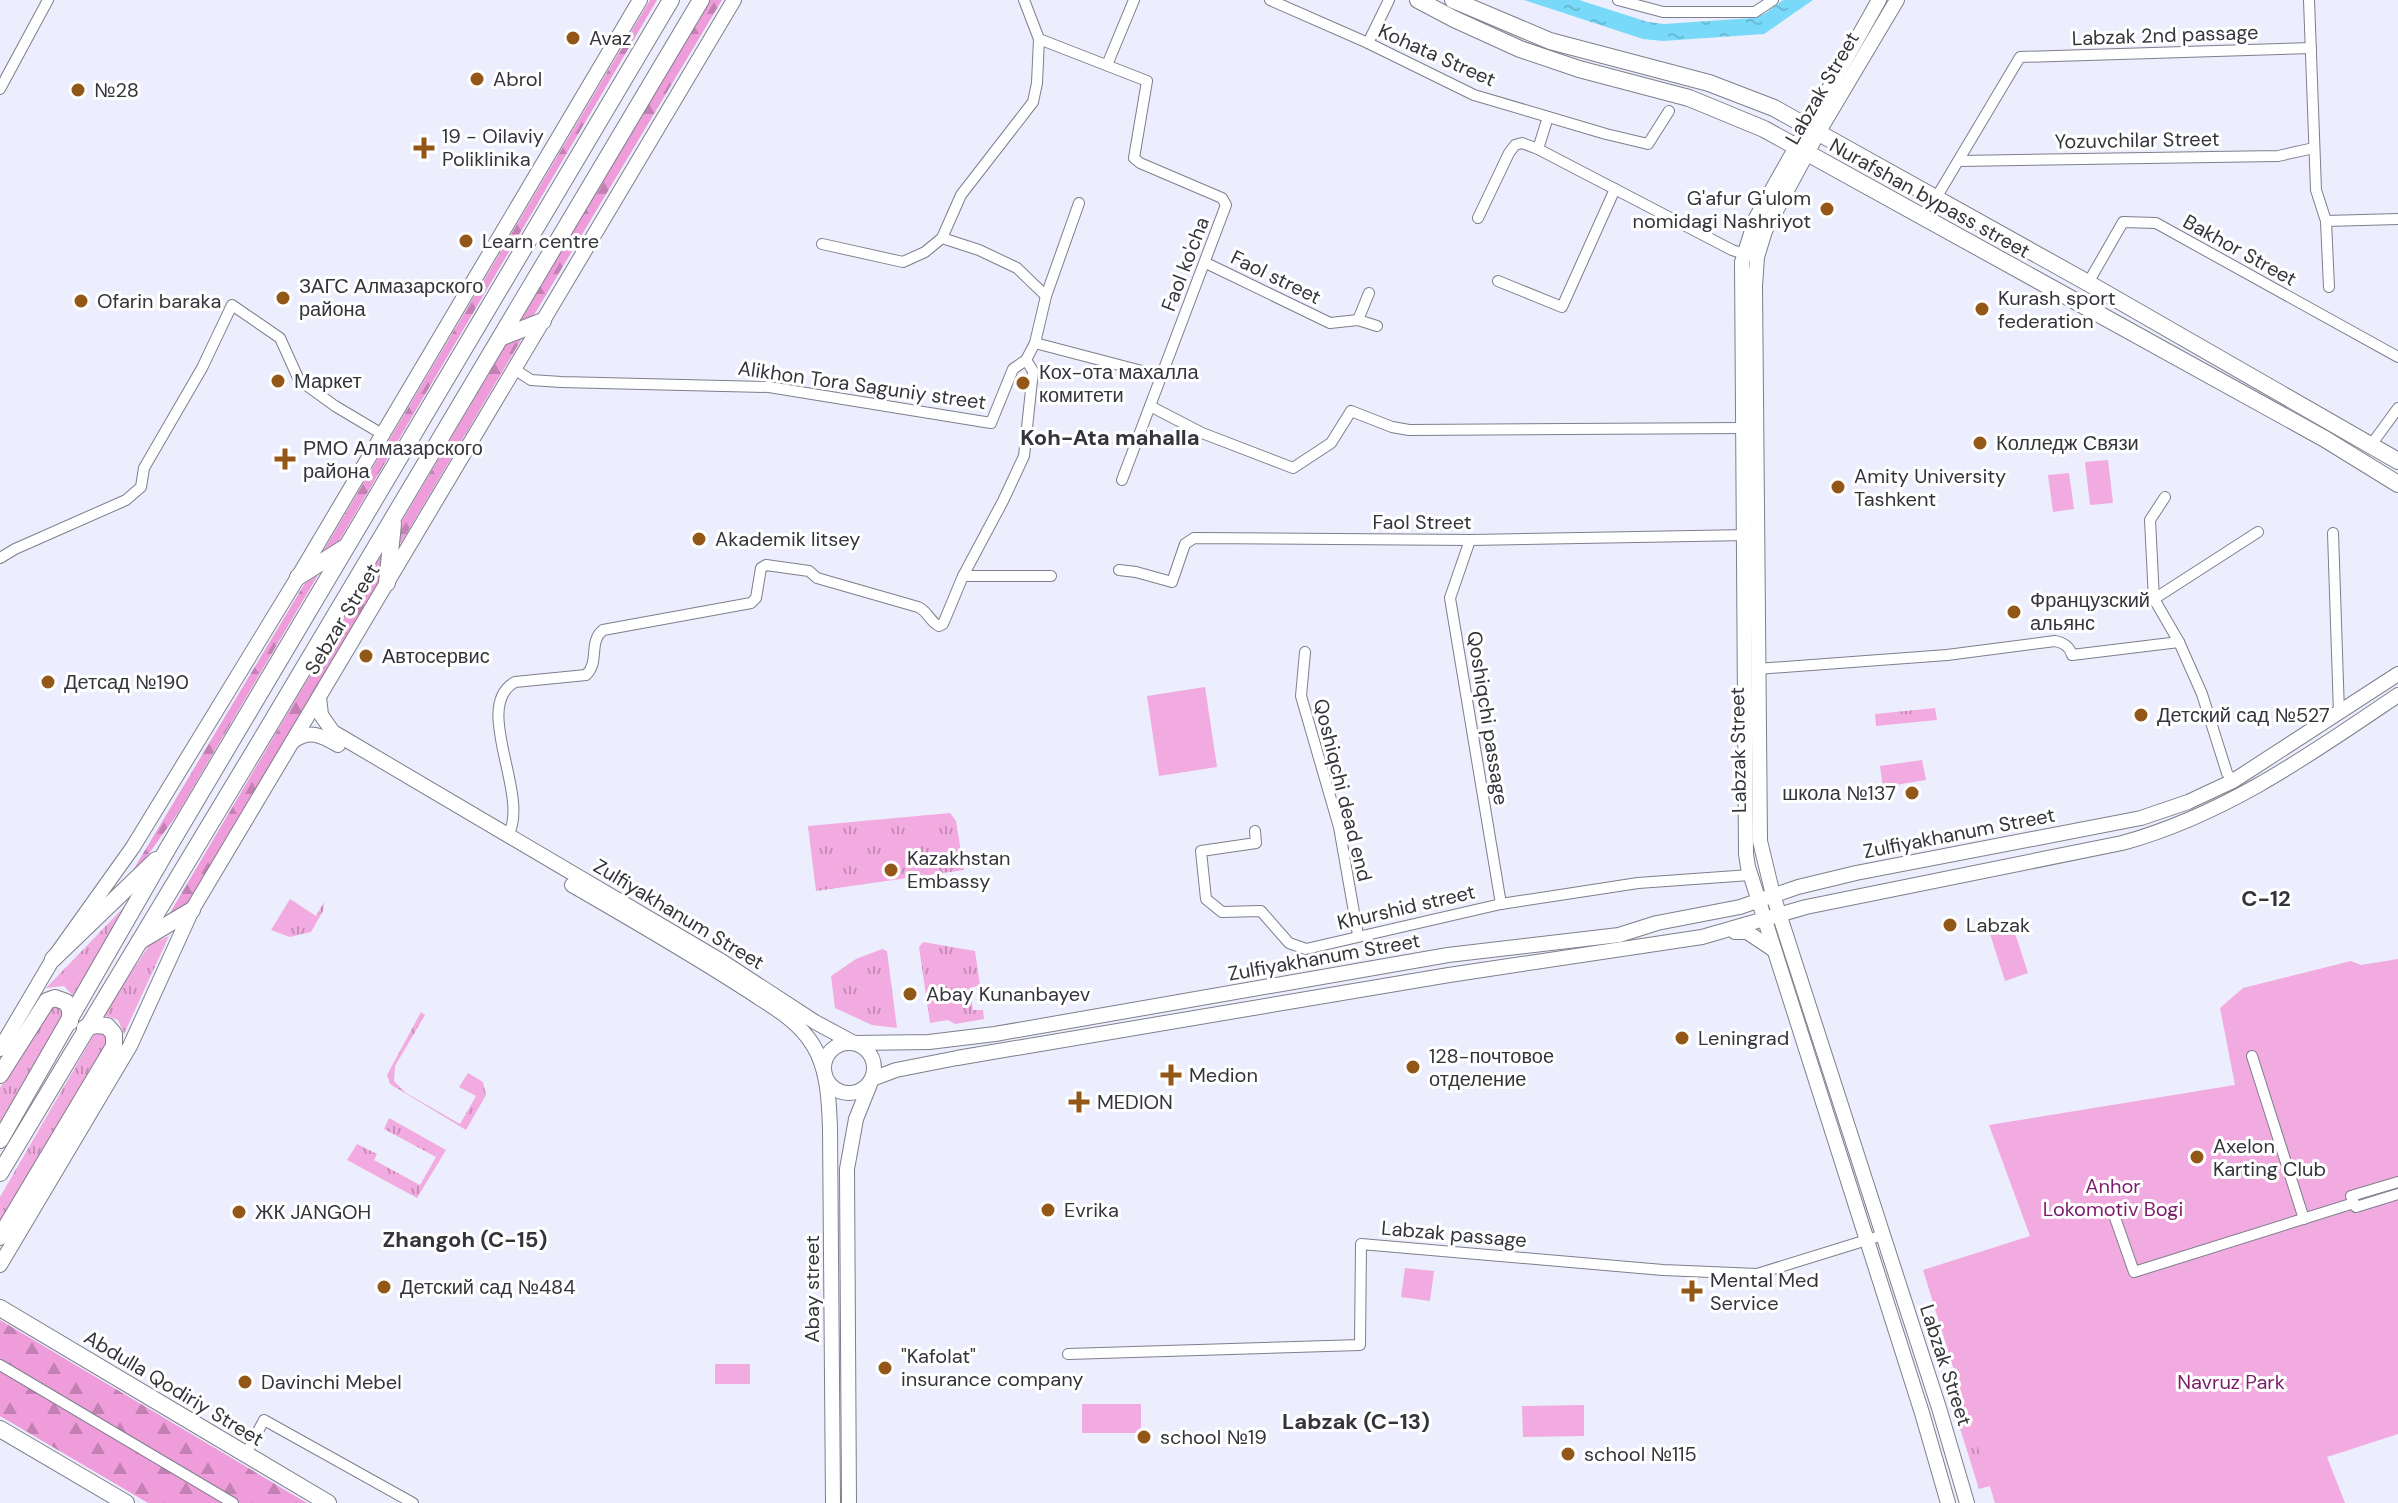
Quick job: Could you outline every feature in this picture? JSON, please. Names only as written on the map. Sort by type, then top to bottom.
[{"type":"main road","points":[[0,1049],[53,959],[133,847],[298,577],[640,0]]},
{"type":"main road","name":"Sebzar Street","points":[[0,1173],[42,1086],[78,1025],[168,848],[671,0]]},
{"type":"main road","name":"Sebzar Street","points":[[78,1025],[139,941],[701,0]]},
{"type":"main road","name":"Sebzar Street","points":[[0,1265],[130,1046],[192,910],[734,0]]},
{"type":"main road","name":"Nurafshan bypass street","points":[[1418,0],[1476,30],[1532,53],[1721,110],[1801,150],[2054,289],[2398,484]]},
{"type":"main road","name":"Nurafshan bypass street","points":[[1453,0],[1550,41],[1742,94],[1812,129],[2065,270],[2394,459]]},
{"type":"main road","name":"Labzak Street","points":[[1879,0],[1801,150],[1756,218],[1751,256],[1741,282],[1757,669],[1760,841],[1773,895],[1967,1503]]},
{"type":"main road","name":"Labzak Street","points":[[1812,129],[1897,0]]},
{"type":"main road","points":[[1640,84],[1647,73],[1644,66]]},
{"type":"main road","name":"Labzak Street","points":[[1751,256],[1755,286],[1746,854],[1764,921],[1948,1503]]},
{"type":"main road","points":[[2054,289],[2053,275],[2065,270]]},
{"type":"main road","points":[[502,337],[543,321]]},
{"type":"main road","points":[[416,429],[439,441]]},
{"type":"main road","points":[[2381,473],[2390,469],[2394,459]]},
{"type":"main road","points":[[387,583],[393,518]]},
{"type":"main road","points":[[298,577],[349,545]]},
{"type":"main road","name":"Zulfiyakhanum Street","points":[[319,697],[321,715],[329,729],[854,1043],[929,1042],[995,1034],[1448,955],[1619,935],[1657,923],[1740,907],[1856,873],[2109,825],[2166,809],[2233,781],[2398,674]]},
{"type":"main road","name":"Zulfiyakhanum Street","points":[[872,1079],[896,1070],[957,1058],[1419,980],[1718,934],[1806,907],[2113,845],[2173,827],[2243,795],[2398,695]]},
{"type":"main road","points":[[2339,713],[2346,731]]},
{"type":"main road","name":"Zulfiyakhanum Street","points":[[292,742],[311,734],[329,739],[723,974],[796,1024],[818,1054],[824,1074]]},
{"type":"main road","points":[[2233,781],[2243,795]]},
{"type":"main road","points":[[2166,809],[2173,827]]},
{"type":"main road","points":[[2109,825],[2113,845]]},
{"type":"main road","points":[[53,959],[168,848]]},
{"type":"main road","points":[[139,941],[192,910]]},
{"type":"main road","points":[[1718,934],[1747,932],[1774,950]]},
{"type":"main road","points":[[0,1075],[47,1001],[58,998],[66,1002],[78,1025],[99,1024],[107,1026],[114,1034],[114,1046],[0,1237]]},
{"type":"main road","points":[[854,1043],[868,1050],[872,1056],[872,1079],[860,1091],[851,1093],[834,1089],[824,1074],[825,1057],[837,1045],[854,1043]]},
{"type":"main road","name":"Abay street","points":[[824,1074],[830,1128],[833,1503]]},
{"type":"main road","name":"Abay street","points":[[849,1503],[847,1169],[856,1119],[872,1079]]},
{"type":"main road","name":"Sebzar Street","points":[[0,1140],[42,1086]]},
{"type":"main road","points":[[0,1298],[29,1325]]},
{"type":"main road","name":"Abdulla Qodiriy Street","points":[[0,1308],[328,1503]]},
{"type":"main road","points":[[832,1339],[848,1337]]},
{"type":"main road","points":[[1922,1413],[1939,1408]]},
{"type":"main road","points":[[0,1429],[126,1503]]},
{"type":"street","points":[[0,89],[48,0]]},
{"type":"street","points":[[822,244],[903,262],[925,252],[942,238],[961,195],[1033,102],[1039,39],[1024,0]]},
{"type":"street","points":[[1107,65],[1134,0]]},
{"type":"street","name":"Kohata Street","points":[[1270,0],[1474,95],[1548,117],[1648,144],[1669,111]]},
{"type":"street","points":[[1368,43],[1389,0]]},
{"type":"street","points":[[1618,0],[1663,12],[1755,12],[1773,0]]},
{"type":"street","points":[[2309,0],[2316,190],[2326,221],[2329,287]]},
{"type":"street","name":"Faol ko'cha","points":[[1039,39],[1147,81],[1133,150],[1136,160],[1225,202],[1226,209],[1206,263],[1122,480]]},
{"type":"street","name":"Labzak 2nd passage","points":[[1959,161],[2020,57],[2311,48]]},
{"type":"street","points":[[1538,149],[1548,117]]},
{"type":"street","points":[[1478,218],[1515,145],[1522,143],[1751,256]]},
{"type":"street","name":"Yozuvchilar Street","points":[[1959,161],[2278,156],[2314,148]]},
{"type":"street","points":[[1936,198],[1959,161]]},
{"type":"street","points":[[1498,281],[1562,307],[1615,189]]},
{"type":"street","points":[[508,835],[513,827],[514,805],[499,727],[499,699],[515,682],[590,673],[594,665],[595,639],[603,630],[751,603],[756,598],[761,568],[766,565],[809,571],[817,578],[918,607],[939,626],[945,621],[963,576],[1024,456],[1033,371],[1026,360],[1035,343],[1046,296],[1079,203]]},
{"type":"street","points":[[2326,221],[2398,219]]},
{"type":"street","name":"Bakhor Street","points":[[2088,283],[2123,222],[2156,223],[2398,357]]},
{"type":"street","points":[[942,238],[979,250],[1017,268],[1046,296]]},
{"type":"street","name":"Faol street","points":[[1206,263],[1330,323],[1358,320],[1377,326]]},
{"type":"street","points":[[1358,320],[1369,293]]},
{"type":"street","points":[[0,558],[126,500],[141,487],[144,468],[202,368],[232,305],[280,338],[299,380],[382,434]]},
{"type":"street","points":[[1035,343],[1161,376]]},
{"type":"street","name":"Alikhon Tora Saguniy street","points":[[514,369],[531,380],[769,387],[991,423],[1013,369],[1026,360]]},
{"type":"street","points":[[1150,406],[1202,433],[1293,468],[1331,443],[1351,411],[1392,427],[1409,430],[1745,428]]},
{"type":"street","points":[[2371,445],[2397,414]]},
{"type":"street","points":[[2165,497],[2150,517],[2154,599],[2179,642],[2202,694],[2227,773],[2233,781]]},
{"type":"street","points":[[2154,599],[2258,532]]},
{"type":"street","points":[[2333,533],[2339,713]]},
{"type":"street","name":"Faol Street","points":[[1119,570],[1172,582],[1185,544],[1194,538],[1470,540],[1750,535]]},
{"type":"street","name":"Qoshiqchi passage","points":[[1470,540],[1450,598],[1501,904]]},
{"type":"street","points":[[963,576],[1051,576]]},
{"type":"street","points":[[1757,669],[1947,655],[2055,641],[2070,648],[2072,655],[2179,642]]},
{"type":"street","name":"Qoshiqchi dead end","points":[[1305,652],[1301,696],[1339,827],[1358,935]]},
{"type":"street","name":"Khurshid street","points":[[1255,831],[1255,844],[1201,851],[1206,899],[1222,912],[1261,911],[1282,936],[1298,948],[1316,949],[1358,935],[1501,904],[1638,883],[1750,875]]},
{"type":"street","points":[[2252,1056],[2304,1219]]},
{"type":"street","points":[[2398,1182],[2351,1196],[2356,1207],[2398,1194]]},
{"type":"street","points":[[2113,1212],[2134,1272],[2354,1203]]},
{"type":"street","name":"Labzak passage","points":[[1068,1354],[1360,1345],[1361,1244],[1663,1270],[1757,1274],[1883,1235]]},
{"type":"street","points":[[0,1365],[233,1503]]},
{"type":"street","points":[[246,1454],[264,1420],[413,1503]]},
{"type":"green space","points":[[650,0],[657,0],[339,541],[322,553]]},
{"type":"green space","points":[[710,0],[722,0],[531,320],[517,326]]},
{"type":"green space","points":[[524,335],[401,543],[397,540],[402,521],[509,340]]},
{"type":"green space","points":[[2108,460],[2113,503],[2090,505],[2085,462]]},
{"type":"green space","points":[[2069,473],[2074,509],[2053,512],[2048,475]]},
{"type":"green space","points":[[384,550],[383,575],[209,870],[182,912],[164,923]]},
{"type":"green space","points":[[318,575],[178,813],[129,877],[305,583]]},
{"type":"green space","points":[[1205,687],[1217,767],[1159,776],[1147,696]]},
{"type":"green space","points":[[1935,708],[1937,720],[1876,726],[1875,714]]},
{"type":"green space","points":[[1922,760],[1926,780],[1883,787],[1880,766]]},
{"type":"green space","points":[[950,813],[956,821],[964,870],[816,891],[808,826]]},
{"type":"green space","points":[[290,899],[316,916],[324,902],[323,911],[311,932],[290,937],[271,930]]},
{"type":"green space","points":[[125,906],[125,911],[74,997],[64,986],[46,988]]},
{"type":"green space","points":[[2013,927],[2028,973],[2005,981],[1990,934]]},
{"type":"green space","points":[[169,936],[124,1034],[118,1020],[103,1015],[150,944]]},
{"type":"green space","points":[[923,942],[975,951],[980,985],[970,988],[973,1010],[983,1010],[984,1019],[955,1024],[948,1020],[930,1023],[919,947]]},
{"type":"green space","points":[[882,949],[887,951],[897,1028],[872,1025],[835,1008],[831,976],[856,959]]},
{"type":"green space","points":[[2398,959],[2398,1434],[2327,1457],[2345,1503],[1995,1503],[1923,1270],[2030,1236],[1989,1125],[2235,1085],[2220,1008],[2243,988],[2351,961],[2361,965]]},
{"type":"green space","points":[[51,1003],[63,1009],[62,1018],[0,1123],[0,1088]]},
{"type":"green space","points":[[421,1012],[425,1015],[395,1066],[394,1081],[406,1093],[460,1124],[476,1096],[459,1087],[468,1073],[483,1082],[486,1095],[466,1130],[390,1084],[387,1075]]},
{"type":"green space","points":[[101,1031],[110,1038],[0,1225],[0,1197],[95,1033]]},
{"type":"green space","points":[[389,1118],[446,1150],[417,1198],[347,1160],[357,1144],[377,1154],[374,1160],[420,1185],[436,1157],[384,1129]]},
{"type":"green space","points":[[1405,1268],[1434,1271],[1430,1301],[1401,1297]]},
{"type":"green space","points":[[0,1320],[307,1503],[148,1503],[0,1416]]},
{"type":"green space","points":[[715,1364],[750,1364],[750,1384],[715,1384]]},
{"type":"green space","points":[[2004,1381],[1994,1485],[1979,1489],[1947,1387],[1953,1385],[1957,1396]]},
{"type":"green space","points":[[1082,1404],[1141,1404],[1141,1433],[1082,1433]]},
{"type":"green space","points":[[1584,1405],[1584,1436],[1523,1437],[1522,1406]]},
{"type":"water","points":[[1524,0],[1579,0],[1648,22],[1664,24],[1753,18],[1766,13],[1783,0],[1813,0],[1764,34],[1663,41],[1643,39]]},
{"type":"place","name":"Avaz","points":[[573,38]]},
{"type":"place","name":"Abrol","points":[[477,79]]},
{"type":"place","name":"№28","points":[[78,90]]},
{"type":"place","name":"19 - Oilaviy Poliklinika","points":[[424,148]]},
{"type":"place","name":"G'afur G'ulom nomidagi Nashriyot","points":[[1827,209]]},
{"type":"place","name":"Learn centre","points":[[466,241]]},
{"type":"place","name":"ЗАГС Алмазарского района","points":[[283,298]]},
{"type":"place","name":"Ofarin baraka","points":[[81,301]]},
{"type":"place","name":"Kurash sport federation","points":[[1982,309]]},
{"type":"place","name":"Маркет","points":[[278,381]]},
{"type":"place","name":"Кох-ота махалла комитети","points":[[1023,383]]},
{"type":"place","name":"Колледж Связи","points":[[1980,443]]},
{"type":"place","name":"РМО Алмазарского района","points":[[285,459]]},
{"type":"place","name":"Amity University Tashkent","points":[[1838,487]]},
{"type":"place","name":"Akademik litsey","points":[[699,539]]},
{"type":"place","name":"Французский альянс","points":[[2014,612]]},
{"type":"place","name":"Автосервис","points":[[366,656]]},
{"type":"place","name":"Детсад №190","points":[[48,682]]},
{"type":"place","name":"Детский сад №527","points":[[2141,715]]},
{"type":"place","name":"школа №137","points":[[1912,793]]},
{"type":"place","name":"Kazakhstan Embassy","points":[[891,870]]},
{"type":"place","name":"Labzak","points":[[1950,925]]},
{"type":"place","name":"Abay Kunanbayev","points":[[910,994]]},
{"type":"place","name":"Leningrad","points":[[1682,1038]]},
{"type":"place","name":"128-почтовое отделение","points":[[1413,1067]]},
{"type":"place","name":"Medion","points":[[1171,1075]]},
{"type":"place","name":"MEDION","points":[[1079,1102]]},
{"type":"place","name":"Axelon Karting Club","points":[[2197,1157]]},
{"type":"place","name":"Evrika","points":[[1048,1210]]},
{"type":"place","name":"ЖК JANGOH","points":[[239,1212]]},
{"type":"place","name":"Детский сад №484","points":[[384,1287]]},
{"type":"place","name":"Mental Med Service","points":[[1692,1291]]},
{"type":"place","name":"\"Kafolat\" insurance company","points":[[885,1368]]},
{"type":"place","name":"Davinchi Mebel","points":[[245,1382]]},
{"type":"place","name":"school №19","points":[[1144,1437]]},
{"type":"place","name":"school №115","points":[[1568,1454]]},
{"type":"district","name":"Koh-Ata mahalla","points":[[1110,437]]},
{"type":"district","name":"C-12","points":[[2266,898]]},
{"type":"district","name":"Zhangoh (C-15)","points":[[465,1239]]},
{"type":"district","name":"Labzak (C-13)","points":[[1356,1421]]},
{"type":"park label","name":"Anhor Lokomotiv Bogi","points":[[2113,1198]]},
{"type":"park label","name":"Navruz Park","points":[[2231,1382]]}]
